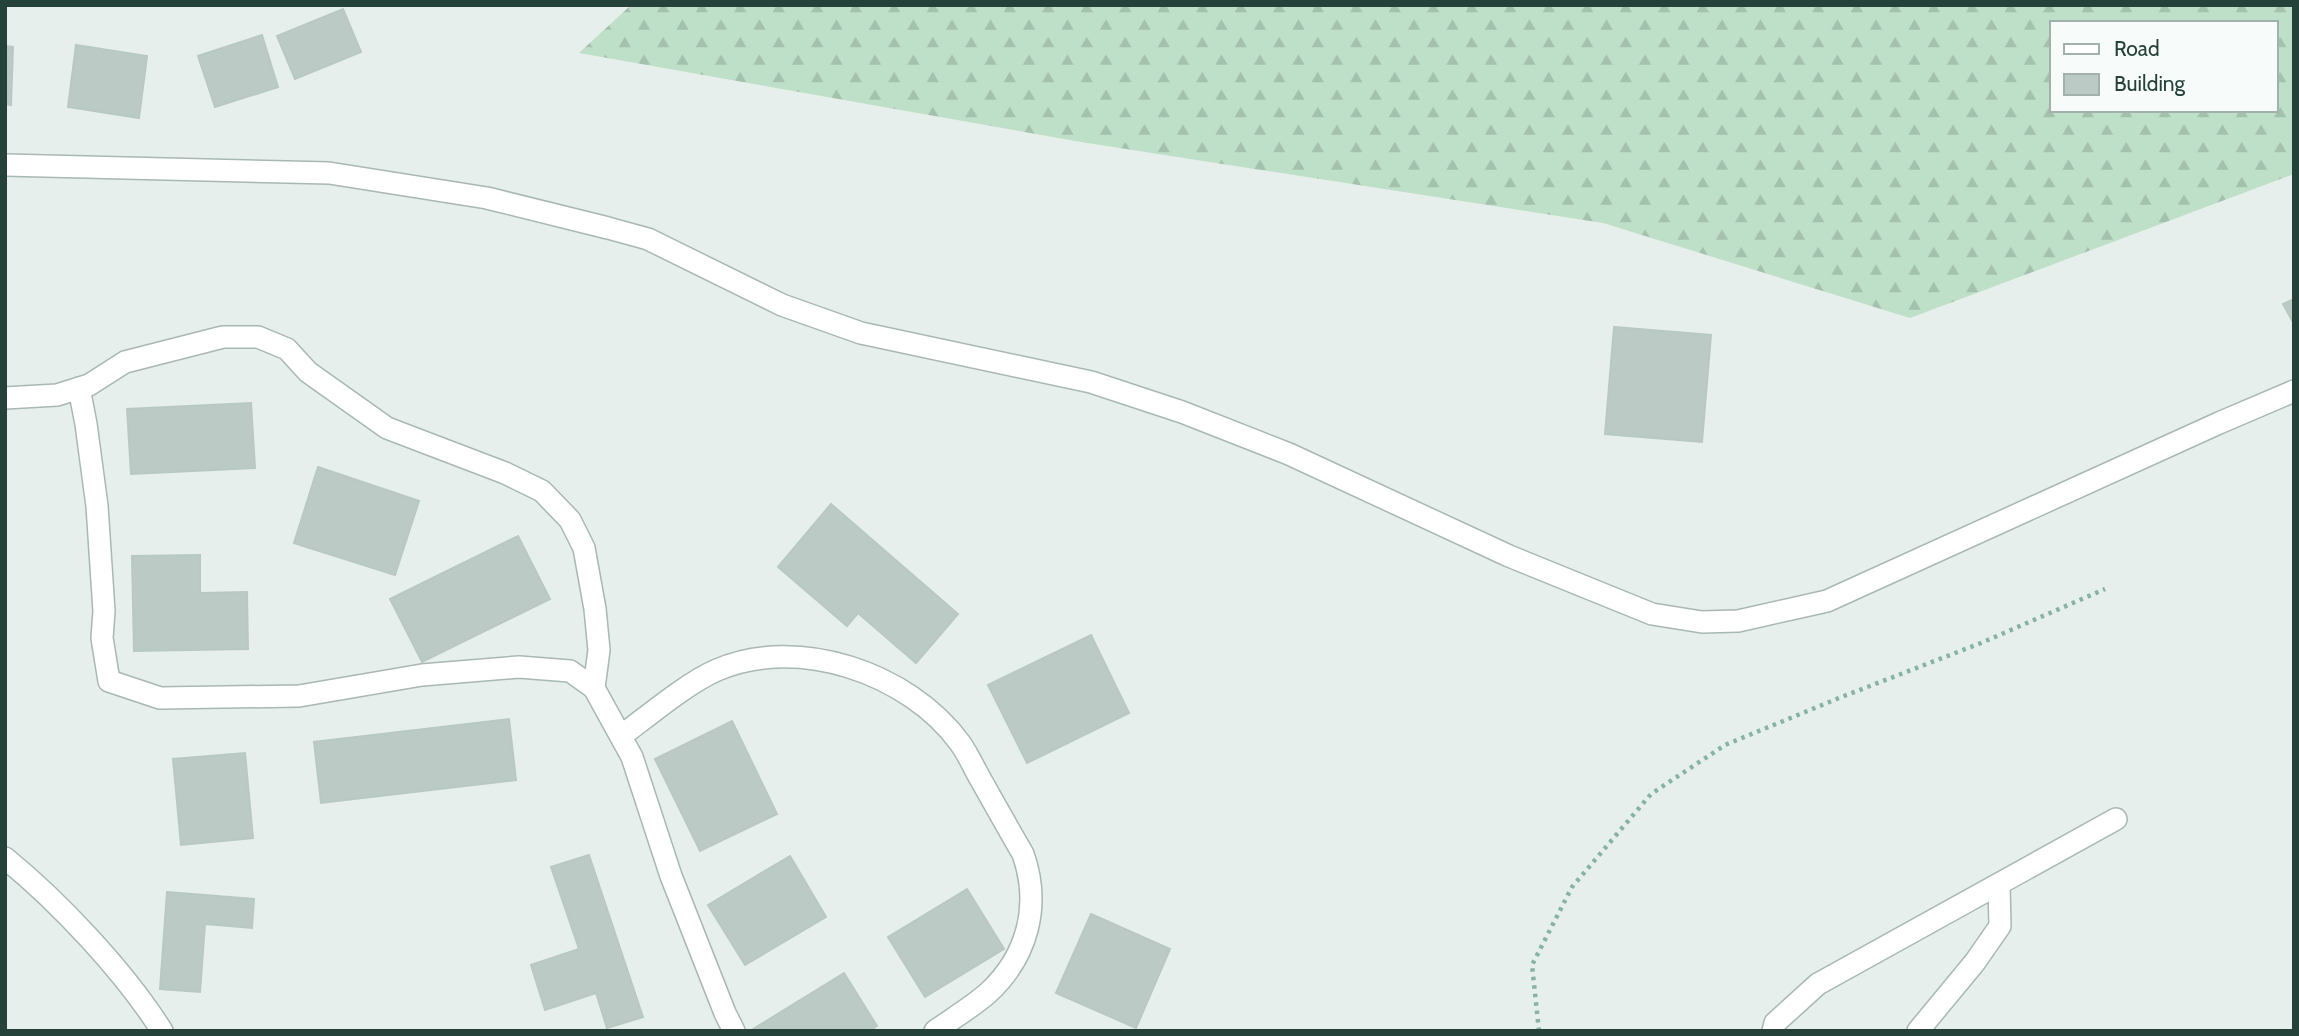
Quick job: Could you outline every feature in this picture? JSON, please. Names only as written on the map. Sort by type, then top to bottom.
[{"type":"street","points":[[5,165],[329,173],[487,198],[608,228],[648,239],[782,304],[861,333],[1091,382],[1182,412],[1289,454],[1509,555],[1652,614],[1702,622],[1738,621],[1827,601],[2294,391]]},
{"type":"street","points":[[5,398],[57,395],[89,385],[125,362],[223,337],[258,337],[287,349],[308,372],[387,428],[505,473],[542,491],[570,520],[584,548],[595,609],[599,650],[594,688]]},
{"type":"street","points":[[79,388],[97,506],[104,611],[103,638],[109,681],[160,698],[299,696],[422,675],[519,667],[570,671],[594,688],[632,757],[671,876],[724,1013],[734,1031]]},
{"type":"street","points":[[621,736],[713,671],[736,662],[768,656],[821,660],[851,668],[900,690],[936,718],[960,743],[1023,854],[1030,874],[1032,898],[1022,945],[1000,981],[986,995],[935,1031]]},
{"type":"street","points":[[1773,1031],[1774,1023],[1818,984],[2116,819]]},
{"type":"street","points":[[5,858],[32,880],[104,956],[162,1031]]},
{"type":"street","points":[[1919,1031],[1975,962],[2000,926],[1999,885]]},
{"type":"path","points":[[1539,1031],[1532,965],[1572,887],[1651,794],[1725,745],[1982,643],[2105,589]]},
{"type":"green space","points":[[631,5],[2294,5],[2294,174],[1910,318],[1603,223],[1081,142],[579,53]]},
{"type":"building","points":[[343,9],[361,52],[295,79],[277,36]]},
{"type":"building","points":[[262,35],[278,87],[215,107],[198,56]]},
{"type":"building","points":[[76,45],[147,56],[139,118],[68,107]]},
{"type":"building","points":[[5,46],[13,47],[11,105],[5,104]]},
{"type":"building","points":[[2294,299],[2294,324],[2283,304]]},
{"type":"building","points":[[1614,327],[1711,335],[1702,442],[1605,434]]},
{"type":"building","points":[[251,403],[255,468],[131,474],[127,409]]},
{"type":"building","points":[[318,467],[419,501],[395,575],[294,543]]},
{"type":"building","points":[[831,504],[958,614],[916,663],[858,613],[847,626],[778,567]]},
{"type":"building","points":[[518,536],[550,599],[422,662],[390,599]]},
{"type":"building","points":[[200,555],[200,593],[247,592],[248,649],[134,651],[132,556]]},
{"type":"building","points":[[1091,635],[1129,713],[1027,763],[988,685]]},
{"type":"building","points":[[509,719],[516,780],[321,803],[314,742]]},
{"type":"building","points":[[732,721],[777,814],[700,851],[655,759]]},
{"type":"building","points":[[245,753],[253,838],[181,845],[173,759]]},
{"type":"building","points":[[589,855],[643,1017],[607,1028],[596,993],[545,1010],[531,965],[579,949],[551,867]]},
{"type":"building","points":[[790,856],[826,917],[745,965],[708,905]]},
{"type":"building","points":[[967,889],[1004,949],[925,997],[888,937]]},
{"type":"building","points":[[167,892],[254,899],[252,928],[205,924],[200,992],[160,989]]},
{"type":"building","points":[[1091,914],[1170,949],[1136,1028],[1056,993]]},
{"type":"building","points":[[844,973],[877,1026],[869,1031],[750,1031]]}]
